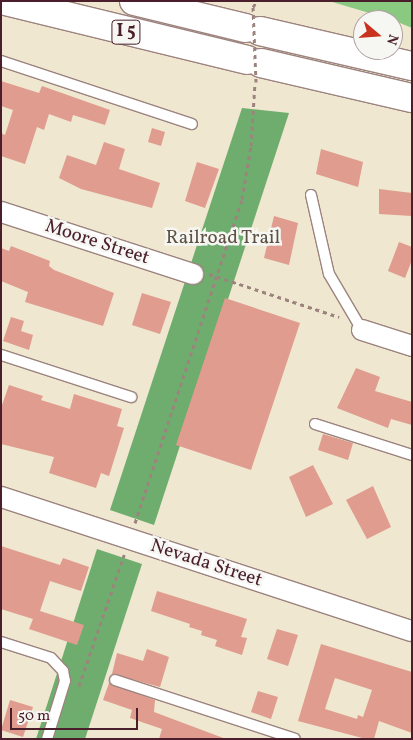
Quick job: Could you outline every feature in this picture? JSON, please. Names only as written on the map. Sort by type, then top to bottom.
[{"type":"highway","name":"I 5","points":[[5,1],[254,68],[412,98]]},
{"type":"highway","name":"I 5","points":[[134,1],[253,22],[412,66]]},
{"type":"street","name":"Moore Street","points":[[1,212],[192,274]]},
{"type":"street","points":[[362,330],[412,346]]},
{"type":"street","name":"Nevada Street","points":[[1,497],[412,631]]},
{"type":"lane","points":[[1,61],[192,124]]},
{"type":"lane","points":[[311,195],[329,274],[362,330]]},
{"type":"lane","points":[[1,355],[131,397]]},
{"type":"lane","points":[[316,424],[412,455]]},
{"type":"lane","points":[[1,642],[51,658],[63,671],[65,681],[47,739]]},
{"type":"lane","points":[[115,680],[295,739]]},
{"type":"path","points":[[134,529],[242,199],[251,146],[254,68],[252,1]]},
{"type":"path","points":[[253,22],[258,1]]},
{"type":"path","points":[[232,282],[340,317]]},
{"type":"path","points":[[77,692],[126,551]]},
{"type":"green space","points":[[329,1],[412,1],[412,28],[403,24],[403,10],[359,10]]},
{"type":"green space","name":"Railroad Trail","points":[[242,108],[289,113],[154,525],[110,510]]},
{"type":"green space","points":[[97,549],[142,564],[85,739],[36,739]]},
{"type":"building","points":[[1,81],[39,93],[42,86],[110,110],[105,125],[73,115],[71,122],[49,114],[44,130],[37,127],[25,164],[1,156],[1,133],[5,135],[13,110],[1,106]]},
{"type":"building","points":[[152,128],[165,132],[161,146],[148,142]]},
{"type":"building","points":[[104,142],[125,149],[119,169],[160,183],[152,208],[81,189],[59,178],[67,155],[96,165]]},
{"type":"building","points":[[321,149],[363,162],[358,187],[316,174]]},
{"type":"building","points":[[197,162],[219,169],[205,208],[185,201]]},
{"type":"building","points":[[379,189],[412,193],[412,216],[379,214]]},
{"type":"building","points":[[274,216],[298,223],[289,265],[264,258]]},
{"type":"building","points":[[399,242],[412,247],[412,260],[405,278],[388,271]]},
{"type":"building","points":[[11,246],[50,261],[49,266],[54,270],[114,293],[103,326],[25,302],[28,292],[1,281],[1,248],[9,251]]},
{"type":"building","points":[[142,293],[171,302],[160,334],[132,325]]},
{"type":"building","points":[[225,298],[300,323],[251,470],[176,445]]},
{"type":"building","points":[[11,317],[24,321],[21,331],[33,335],[29,350],[3,341]]},
{"type":"building","points":[[356,368],[380,377],[375,391],[412,402],[412,425],[391,419],[388,428],[337,408]]},
{"type":"building","points":[[9,385],[43,396],[41,400],[70,409],[74,394],[122,409],[117,426],[124,428],[109,476],[101,473],[96,488],[49,473],[54,457],[1,444],[1,408]]},
{"type":"building","points":[[323,434],[353,443],[348,460],[318,450]]},
{"type":"building","points":[[313,465],[333,504],[306,517],[289,477]]},
{"type":"building","points":[[373,486],[391,527],[367,539],[346,500]]},
{"type":"building","points":[[1,546],[60,565],[63,558],[89,567],[81,591],[50,581],[40,611],[84,625],[77,645],[29,629],[33,619],[1,609]]},
{"type":"building","points":[[157,591],[247,619],[241,637],[247,638],[242,655],[215,646],[217,640],[201,635],[202,631],[189,627],[190,624],[151,611]]},
{"type":"building","points":[[277,629],[298,635],[288,666],[267,659]]},
{"type":"building","points":[[321,644],[412,672],[412,733],[379,721],[374,739],[366,739],[298,721]],"holes":[[[335,678],[372,690],[363,717],[358,715],[357,719],[325,709]]]},
{"type":"building","points":[[147,649],[169,657],[160,687],[112,674],[117,653],[143,661]]},
{"type":"building","points":[[109,683],[155,700],[154,712],[226,739],[159,739],[162,729],[130,718],[132,710],[103,700]]},
{"type":"building","points":[[258,691],[278,697],[271,719],[251,712]]},
{"type":"building","points":[[10,700],[33,707],[23,737],[1,730]]}]
